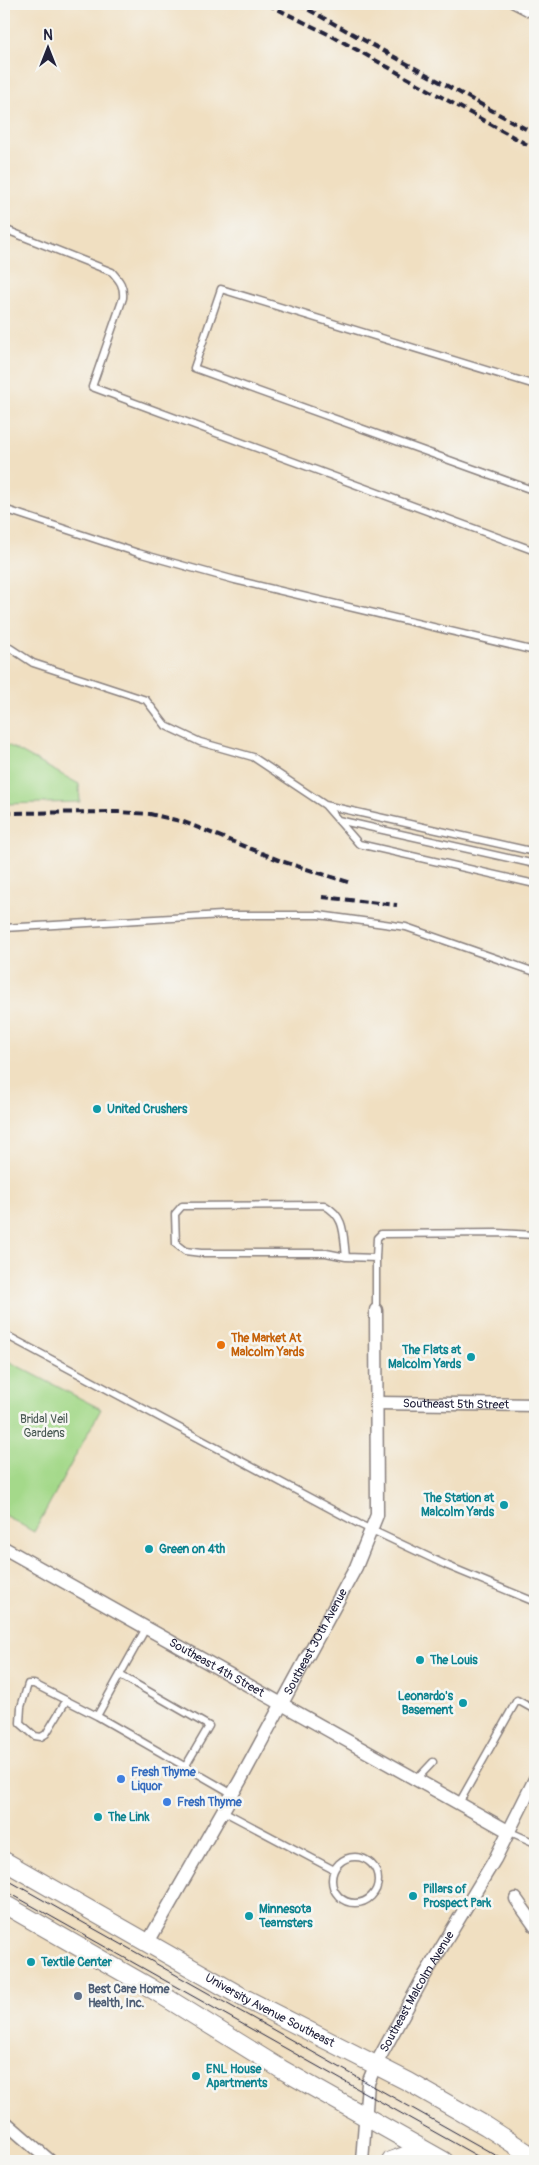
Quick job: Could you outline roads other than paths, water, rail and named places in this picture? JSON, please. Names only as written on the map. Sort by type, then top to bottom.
[{"type":"main road","name":"University Avenue Southeast","points":[[4,1861],[147,1944],[274,2014],[376,2064],[486,2126],[535,2158]]},
{"type":"main road","points":[[4,1904],[149,1987],[280,2069],[444,2161]]},
{"type":"main road","points":[[391,2161],[425,2152]]},
{"type":"street","name":"Southeast 30th Avenue","points":[[147,1944],[233,1794],[356,1567],[372,1530],[377,1514],[376,1310]]},
{"type":"street","name":"Southeast 5th Street","points":[[376,1404],[535,1405]]},
{"type":"street","name":"Southeast 4th Street","points":[[4,1548],[508,1832]]},
{"type":"street","name":"Southeast Malcolm Avenue","points":[[362,2161],[368,2083],[376,2064],[422,1980],[495,1859],[535,1779]]},
{"type":"street","points":[[516,1899],[535,1926]]},
{"type":"street","points":[[4,2120],[50,2161]]},
{"type":"lane","points":[[512,4],[535,16]]},
{"type":"lane","points":[[4,229],[112,272],[120,280],[124,290],[123,298],[92,387],[535,551]]},
{"type":"lane","points":[[535,385],[221,289],[194,368],[535,491]]},
{"type":"lane","points":[[4,508],[138,553],[235,580],[535,651]]},
{"type":"lane","points":[[4,644],[33,663],[146,700],[166,726],[200,742],[253,757],[325,805],[359,844],[535,884]]},
{"type":"lane","points":[[325,805],[535,852]]},
{"type":"lane","points":[[338,820],[535,864]]},
{"type":"lane","points":[[4,928],[222,915],[319,915],[406,927],[535,972]]},
{"type":"lane","points":[[346,1257],[339,1218],[336,1212],[324,1205],[182,1206],[175,1214],[176,1244],[185,1251],[201,1253],[326,1253],[346,1257],[376,1258]]},
{"type":"lane","points":[[376,1310],[377,1238],[381,1234],[497,1233],[535,1235]]},
{"type":"lane","points":[[4,1334],[372,1530],[448,1566],[535,1602]]},
{"type":"lane","points":[[97,1716],[146,1628]]},
{"type":"lane","points":[[120,1675],[209,1726],[185,1767]]},
{"type":"lane","points":[[66,1701],[46,1734],[41,1737],[35,1736],[20,1723],[21,1707],[28,1684],[34,1684],[97,1716],[233,1794]]},
{"type":"lane","points":[[459,1804],[517,1700],[535,1710]]},
{"type":"lane","points":[[415,1781],[433,1762]]},
{"type":"lane","points":[[223,1811],[334,1870]]},
{"type":"lane","points":[[508,1832],[535,1843]]},
{"type":"lane","points":[[354,1857],[369,1862],[378,1875],[376,1891],[365,1902],[351,1904],[344,1901],[338,1897],[332,1884],[334,1870],[346,1859],[354,1857]]},
{"type":"tram line","points":[[4,1878],[506,2161]]},
{"type":"tram line","points":[[4,1890],[486,2161]]},
{"type":"railway","points":[[267,4],[332,36],[535,149]]},
{"type":"railway","points":[[298,4],[535,134]]},
{"type":"railway","points":[[4,813],[118,812],[150,814],[184,822],[281,861],[348,882]]},
{"type":"railway","points":[[322,897],[397,905]]},
{"type":"place","name":"United Crushers","points":[[97,1109]]},
{"type":"place","name":"The Market At Malcolm Yards","points":[[221,1345]]},
{"type":"place","name":"The Flats at Malcolm Yards","points":[[471,1357]]},
{"type":"place","name":"The Station at Malcolm Yards","points":[[504,1505]]},
{"type":"place","name":"Green on 4th","points":[[149,1549]]},
{"type":"place","name":"The Louis","points":[[420,1660]]},
{"type":"place","name":"Leonardo's Basement","points":[[463,1703]]},
{"type":"place","name":"Fresh Thyme Liquor","points":[[121,1779]]},
{"type":"place","name":"Fresh Thyme","points":[[167,1802]]},
{"type":"place","name":"The Link","points":[[98,1817]]},
{"type":"place","name":"Pillars of Prospect Park","points":[[413,1896]]},
{"type":"place","name":"Minnesota Teamsters","points":[[249,1916]]},
{"type":"place","name":"Textile Center","points":[[31,1962]]},
{"type":"place","name":"Best Care Home Health, Inc.","points":[[78,1996]]},
{"type":"place","name":"ENL House Apartments","points":[[196,2076]]},
{"type":"park label","name":"Bridal Veil Gardens","points":[[44,1426]]}]
